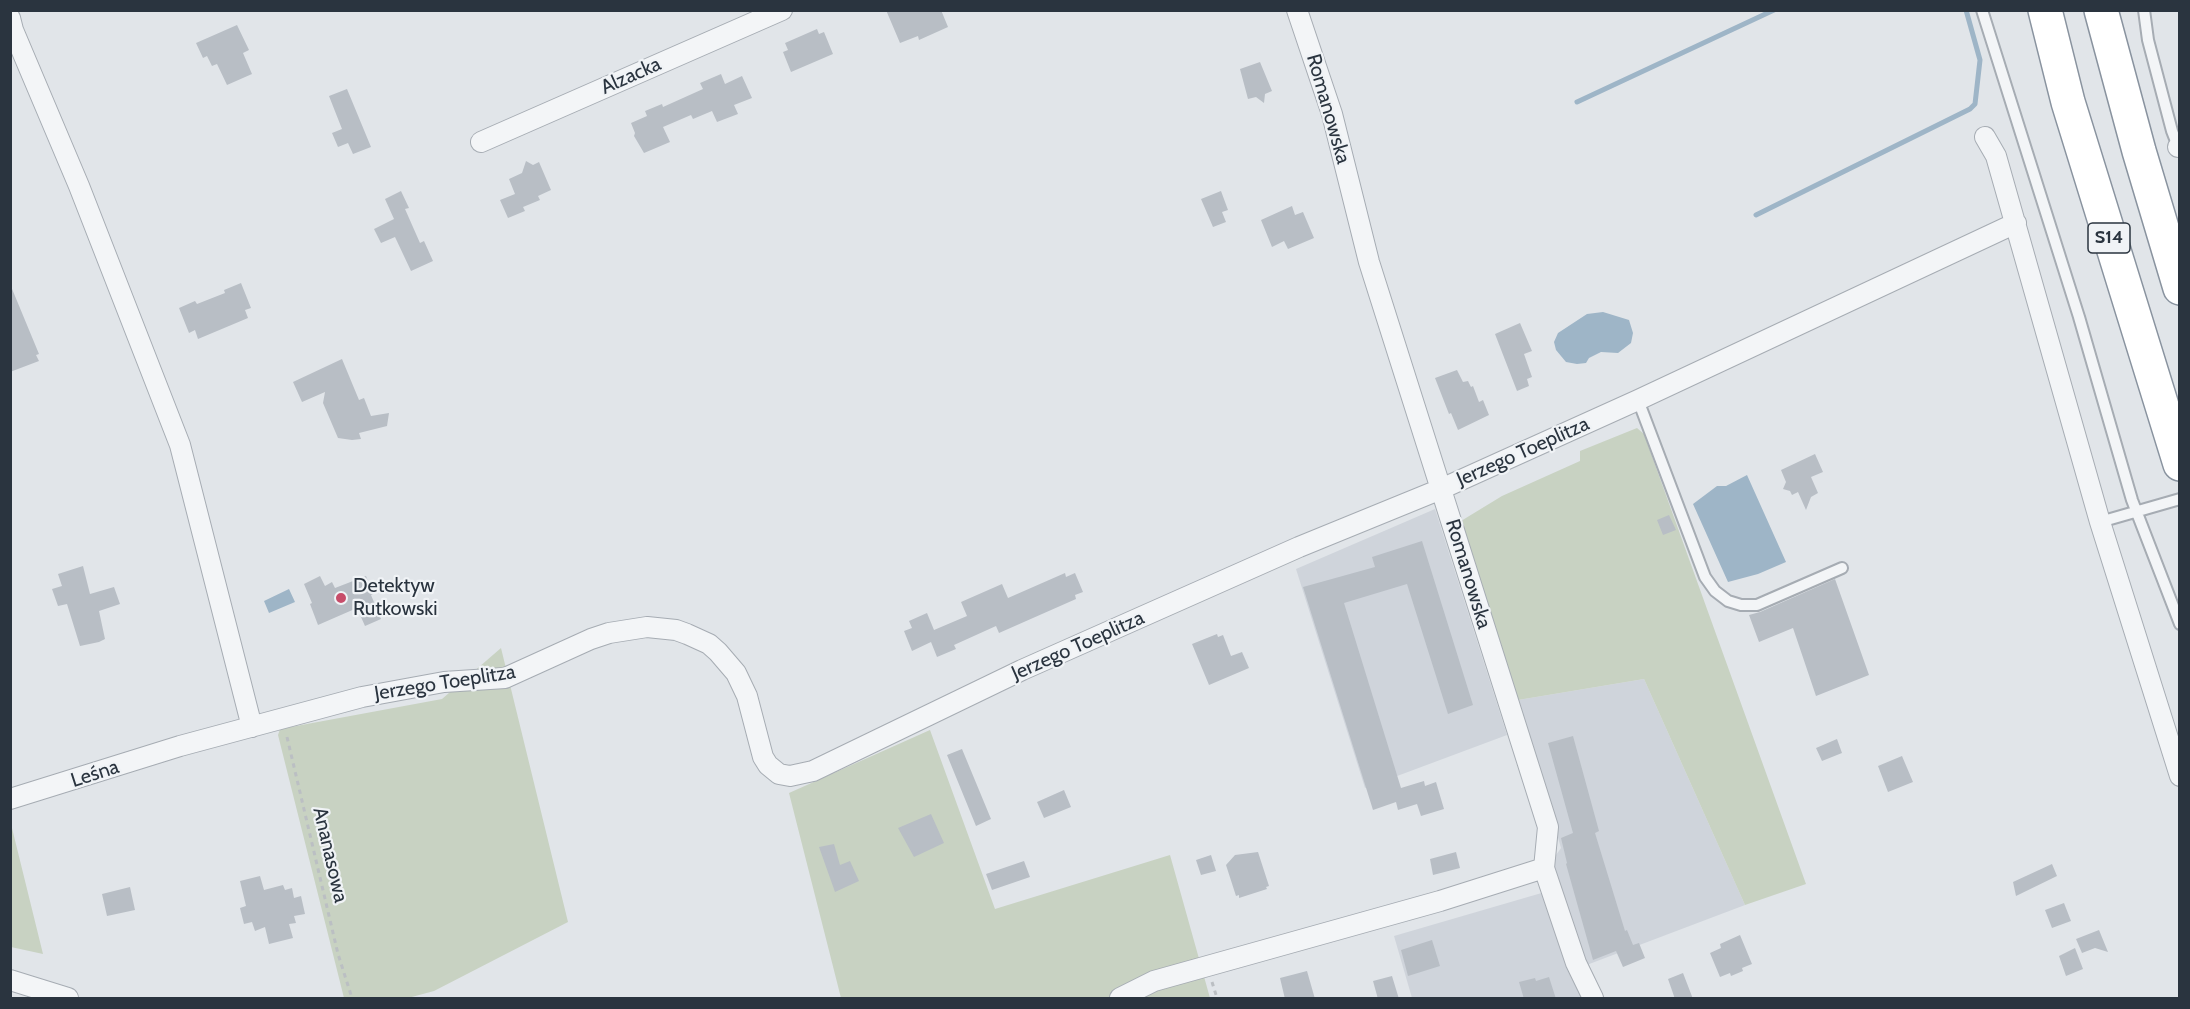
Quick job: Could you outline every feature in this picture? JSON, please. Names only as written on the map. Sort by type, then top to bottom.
[{"type":"highway","name":"S14","points":[[2045,10],[2072,113],[2180,464]]},
{"type":"highway","name":"S14","points":[[2101,10],[2139,151],[2180,288]]},
{"type":"street","name":"Alzacka","points":[[481,142],[782,10]]},
{"type":"street","name":"Romanowska","points":[[1297,10],[1332,114],[1369,262],[1548,827],[1544,868],[1576,963],[1593,999]]},
{"type":"street","points":[[10,18],[180,445],[252,727]]},
{"type":"street","points":[[1985,137],[1996,156],[2100,522],[2180,776]]},
{"type":"street","name":"Jerzego Toeplitza","points":[[180,747],[362,697],[444,682],[505,678],[609,633],[659,627],[676,630],[699,639],[709,644],[726,660],[736,673],[747,696],[763,757],[779,774],[790,776],[799,774],[822,767],[1022,670],[1299,548],[1441,489],[1638,400],[2016,223]]},
{"type":"street","name":"Leśna","points":[[10,800],[180,747]]},
{"type":"street","points":[[1120,999],[1154,981],[1440,901],[1544,868]]},
{"type":"street","points":[[10,980],[68,999]]},
{"type":"lane","points":[[1982,10],[2079,317],[2137,512],[2180,624]]},
{"type":"lane","points":[[2144,10],[2148,40],[2179,148]]},
{"type":"lane","points":[[1638,400],[1705,577],[1715,591],[1728,602],[1757,605],[1842,568]]},
{"type":"lane","points":[[2100,522],[2180,499]]},
{"type":"path","name":"Ananasowa","points":[[283,717],[338,954],[352,999]]},
{"type":"shaded area","points":[[1435,509],[1507,735],[1365,788],[1296,569]]},
{"type":"shaded area","points":[[1644,679],[1745,905],[1584,966],[1551,862],[1561,848],[1518,700]]},
{"type":"shaded area","points":[[1545,892],[1585,998],[1412,998],[1394,936]]},
{"type":"green space","points":[[1637,428],[1644,434],[1806,884],[1745,905],[1644,679],[1518,700],[1461,521],[1502,496],[1580,461],[1580,451]]},
{"type":"green space","points":[[501,648],[568,922],[434,991],[408,998],[344,998],[278,735],[280,729],[442,699]]},
{"type":"green space","points":[[930,730],[995,909],[1170,855],[1210,998],[841,998],[789,793]]},
{"type":"green space","points":[[11,824],[43,954],[11,947]]},
{"type":"water","points":[[1603,312],[1629,320],[1633,333],[1631,343],[1618,353],[1601,352],[1589,358],[1586,363],[1566,362],[1556,350],[1554,342],[1558,333],[1587,314]]},
{"type":"water","points":[[1747,475],[1786,562],[1758,574],[1728,582],[1693,504],[1717,486],[1726,486]]},
{"type":"water","points":[[289,589],[295,602],[269,613],[264,601]]},
{"type":"building","points":[[886,10],[941,10],[948,27],[919,40],[918,36],[900,43]]},
{"type":"building","points":[[237,25],[249,50],[243,53],[252,74],[227,85],[217,64],[212,66],[207,56],[203,58],[196,43]]},
{"type":"building","points":[[817,29],[819,34],[824,32],[833,54],[791,72],[783,52],[788,50],[785,43]]},
{"type":"building","points":[[1260,62],[1272,91],[1265,94],[1264,103],[1256,97],[1248,99],[1240,69]]},
{"type":"building","points":[[721,74],[725,84],[742,76],[752,98],[734,105],[738,114],[717,122],[712,111],[693,119],[691,115],[663,127],[670,142],[644,153],[634,136],[631,123],[647,116],[645,111],[662,104],[663,107],[703,89],[700,83]]},
{"type":"building","points":[[347,89],[371,147],[353,154],[348,143],[338,147],[332,133],[342,129],[329,96]]},
{"type":"building","points":[[526,161],[533,165],[539,162],[551,190],[538,196],[540,200],[523,207],[525,211],[508,218],[500,200],[515,194],[509,179],[522,173]]},
{"type":"building","points":[[401,191],[409,208],[405,209],[420,243],[424,241],[433,261],[411,271],[395,237],[381,243],[374,229],[394,219],[385,199]]},
{"type":"building","points":[[1221,191],[1228,210],[1222,212],[1226,222],[1213,227],[1201,199]]},
{"type":"building","points":[[1292,206],[1295,215],[1303,212],[1314,238],[1288,249],[1284,241],[1272,247],[1261,220]]},
{"type":"building","points":[[241,283],[251,308],[245,310],[248,318],[198,339],[195,330],[189,333],[179,308],[225,293],[224,290]]},
{"type":"building","points":[[10,284],[39,354],[36,355],[39,361],[10,372]]},
{"type":"building","points":[[1520,323],[1532,351],[1524,354],[1532,377],[1527,379],[1529,386],[1517,391],[1495,334]]},
{"type":"building","points":[[342,359],[359,400],[364,398],[371,416],[389,413],[387,426],[359,433],[361,439],[338,438],[323,403],[325,392],[302,402],[293,382]]},
{"type":"building","points":[[1457,370],[1463,382],[1468,381],[1471,387],[1473,386],[1479,402],[1483,400],[1489,415],[1458,430],[1435,378]]},
{"type":"building","points":[[1815,454],[1823,472],[1811,477],[1818,493],[1811,497],[1806,510],[1798,492],[1792,495],[1790,491],[1783,489],[1786,482],[1781,470]]},
{"type":"building","points":[[1669,515],[1676,530],[1663,535],[1657,520]]},
{"type":"building","points":[[1422,541],[1473,705],[1448,714],[1407,584],[1344,603],[1401,788],[1424,781],[1425,786],[1436,782],[1444,809],[1421,816],[1417,804],[1398,810],[1396,802],[1373,810],[1303,587],[1375,567],[1372,557]]},
{"type":"building","points":[[83,566],[90,594],[114,587],[120,604],[99,611],[105,639],[80,646],[67,604],[58,606],[52,589],[62,586],[58,574]]},
{"type":"building","points":[[1065,573],[1066,577],[1075,573],[1083,592],[1075,595],[1076,599],[999,633],[996,626],[954,645],[956,649],[937,657],[931,642],[912,651],[904,631],[912,628],[909,621],[927,613],[934,630],[967,616],[961,602],[1002,584],[1008,598]]},
{"type":"building","name":"Detektyw Rutkowski","points":[[320,576],[325,586],[332,582],[335,588],[366,576],[381,619],[365,626],[357,608],[318,625],[304,584]]},
{"type":"building","points":[[1835,579],[1869,675],[1816,696],[1793,628],[1759,642],[1749,615]]},
{"type":"building","points":[[1217,634],[1218,637],[1223,635],[1231,656],[1242,652],[1249,668],[1209,685],[1192,644]]},
{"type":"building","points":[[1573,736],[1599,831],[1595,833],[1625,931],[1627,930],[1633,945],[1639,943],[1645,958],[1623,967],[1616,951],[1593,960],[1566,864],[1561,838],[1573,833],[1548,743]]},
{"type":"building","points":[[1837,739],[1842,753],[1822,761],[1816,748]]},
{"type":"building","points":[[962,749],[991,819],[976,826],[947,755]]},
{"type":"building","points":[[1902,756],[1913,782],[1888,792],[1878,766]]},
{"type":"building","points":[[1064,790],[1071,807],[1044,818],[1037,802]]},
{"type":"building","points":[[931,814],[944,843],[914,857],[898,828]]},
{"type":"building","points":[[834,844],[840,865],[850,861],[859,881],[835,892],[819,847]]},
{"type":"building","points":[[1258,852],[1269,886],[1266,887],[1267,889],[1239,898],[1239,895],[1236,896],[1226,865],[1235,855]]},
{"type":"building","points":[[1456,852],[1460,868],[1433,875],[1430,859]]},
{"type":"building","points":[[1211,855],[1216,871],[1201,875],[1196,860]]},
{"type":"building","points":[[1024,861],[1030,877],[992,890],[986,874]]},
{"type":"building","points":[[2052,864],[2057,876],[2016,896],[2013,882]]},
{"type":"building","points":[[260,876],[264,890],[283,885],[285,890],[292,888],[294,898],[301,896],[305,914],[294,916],[296,923],[289,924],[293,938],[269,944],[265,927],[255,931],[252,922],[244,924],[240,908],[246,906],[240,881]]},
{"type":"building","points":[[130,887],[135,910],[107,916],[102,894]]},
{"type":"building","points":[[2064,903],[2071,921],[2052,928],[2045,910]]},
{"type":"building","points":[[2099,930],[2108,952],[2095,948],[2082,953],[2076,939]]},
{"type":"building","points":[[1740,935],[1752,964],[1731,976],[1730,973],[1720,977],[1710,953],[1721,948],[1720,944]]},
{"type":"building","points":[[1432,940],[1440,966],[1408,976],[1401,950]]},
{"type":"building","points":[[2075,948],[2083,969],[2066,976],[2059,956]]},
{"type":"building","points":[[1307,971],[1315,999],[1285,999],[1280,978]]},
{"type":"building","points":[[1683,973],[1693,999],[1675,999],[1668,979]]},
{"type":"building","points":[[1392,976],[1399,999],[1378,999],[1373,981]]},
{"type":"building","points":[[1549,977],[1556,999],[1524,999],[1519,982],[1535,978],[1536,981]]},
{"type":"waterway","points":[[1577,102],[1774,10]]},
{"type":"waterway","points":[[1756,215],[1970,109],[1975,104],[1980,60],[1966,10]]},
{"type":"place","name":"Detektyw Rutkowski","points":[[341,598]]}]
